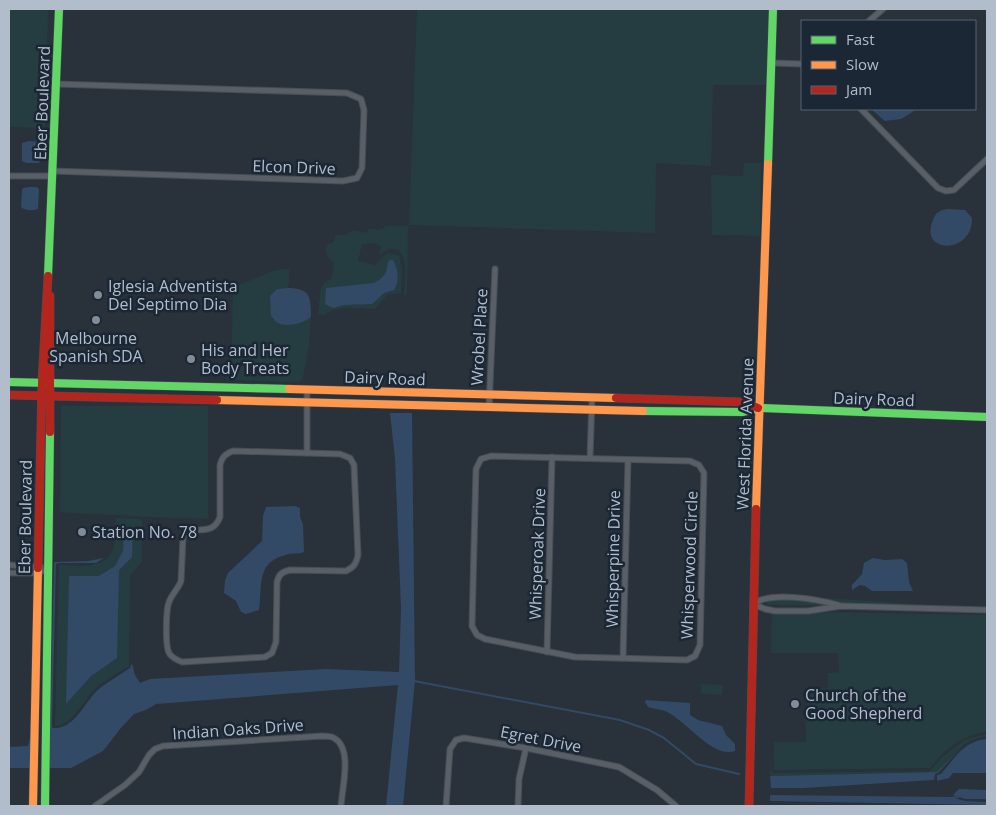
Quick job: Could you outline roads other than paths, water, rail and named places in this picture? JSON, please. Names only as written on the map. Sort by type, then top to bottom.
[{"type":"street","name":"Eber Boulevard","points":[[33,806],[42,382],[53,174],[59,9]]},
{"type":"street","name":"West Florida Avenue","points":[[749,806],[753,604],[773,9]]},
{"type":"street","points":[[870,20],[883,9]]},
{"type":"street","points":[[772,63],[801,64]]},
{"type":"street","name":"Elcon Drive","points":[[53,174],[343,181],[357,178],[362,168],[364,110],[361,99],[347,94],[56,84]]},
{"type":"street","points":[[862,110],[938,188],[946,191],[954,190],[987,159]]},
{"type":"street","points":[[9,176],[53,174]]},
{"type":"street","name":"Eber Boulevard","points":[[45,806],[51,395],[50,228]]},
{"type":"street","name":"Wrobel Place","points":[[489,407],[495,269]]},
{"type":"street","name":"Dairy Road","points":[[9,382],[743,402],[760,408]]},
{"type":"street","points":[[307,390],[307,453]]},
{"type":"street","name":"Dairy Road","points":[[9,395],[42,394],[591,410],[742,412],[760,408],[987,418]]},
{"type":"street","points":[[590,458],[592,398]]},
{"type":"street","points":[[233,451],[307,453],[345,455],[350,458],[354,465],[357,562],[346,571],[290,570],[283,572],[279,576],[276,582],[276,642],[272,653],[265,657],[182,662],[176,660],[170,655],[167,648],[168,608],[169,601],[181,581],[182,536],[193,529],[206,530],[217,524],[220,517],[220,465],[222,459],[226,454],[233,451]]},
{"type":"street","name":"Whisperwood Circle","points":[[491,456],[552,457],[690,461],[700,465],[704,473],[700,645],[695,656],[687,660],[575,657],[485,640],[477,635],[472,626],[476,469],[481,459],[491,456]]},
{"type":"street","name":"Whisperoak Drive","points":[[547,652],[552,457]]},
{"type":"street","name":"Whisperpine Drive","points":[[623,658],[628,460]]},
{"type":"street","points":[[9,565],[38,570]]},
{"type":"street","points":[[9,573],[49,568]]},
{"type":"street","points":[[841,606],[827,602],[776,597],[758,600],[753,604],[765,609],[792,611],[808,611],[841,606],[987,610]]},
{"type":"street","name":"Indian Oaks Drive","points":[[95,806],[125,785],[139,772],[149,755],[155,749],[163,746],[322,736],[333,737],[342,745],[345,758],[341,806]]},
{"type":"street","name":"Egret Drive","points":[[446,806],[450,748],[456,740],[464,738],[526,748],[619,767],[657,790],[676,806]]},
{"type":"street","points":[[518,806],[519,779],[526,748]]},
{"type":"water","points":[[872,110],[915,110],[901,119],[885,121]]},
{"type":"water","points":[[29,141],[39,142],[41,158],[39,163],[26,163],[22,161],[22,143]]},
{"type":"water","points":[[29,187],[39,189],[38,209],[29,210],[21,207],[22,190]]},
{"type":"water","points":[[948,209],[965,210],[972,218],[970,230],[964,239],[956,244],[947,246],[939,244],[933,239],[930,231],[935,215]]},
{"type":"water","points":[[390,260],[393,260],[398,275],[394,290],[384,293],[372,304],[344,305],[333,308],[325,304],[326,288],[374,283],[384,275]]},
{"type":"water","points":[[295,288],[308,295],[311,317],[299,323],[289,325],[280,324],[275,321],[271,316],[270,296],[277,289]]},
{"type":"water","points":[[390,413],[412,413],[415,680],[403,806],[386,806],[398,685],[156,704],[134,714],[103,751],[71,768],[49,768],[54,562],[88,561],[104,558],[96,563],[56,564],[53,728],[68,724],[100,688],[130,668],[132,663],[135,675],[140,683],[150,679],[326,669],[399,672],[401,608],[395,459]]},
{"type":"water","points":[[295,506],[300,508],[300,517],[303,524],[304,552],[289,554],[271,562],[266,568],[261,583],[259,610],[246,614],[241,612],[236,601],[224,593],[225,580],[228,573],[262,541],[263,516],[266,507]]},
{"type":"water","points":[[124,528],[133,529],[132,557],[119,570],[117,658],[91,676],[66,704],[69,576],[99,576],[115,566],[123,551]]},
{"type":"water","points":[[873,558],[885,560],[902,559],[907,563],[909,582],[913,591],[872,591],[860,585],[852,590],[852,585],[862,574],[864,563]]},
{"type":"water","points":[[646,700],[690,703],[690,715],[698,720],[722,726],[726,735],[735,744],[735,751],[726,752],[709,744],[674,716],[665,711],[648,707],[645,702]]},
{"type":"water","points":[[30,738],[30,768],[9,768],[9,747],[28,746]]},
{"type":"water","points":[[987,739],[987,773],[953,773],[949,778],[937,781],[937,775],[941,774],[961,751],[972,743]]},
{"type":"water","points":[[964,744],[939,772],[935,774],[934,780],[804,788],[771,788],[770,776],[937,772]]},
{"type":"water","points":[[959,789],[987,790],[987,799],[965,799],[953,795]]},
{"type":"water","points":[[770,795],[951,797],[965,801],[987,802],[987,805],[770,801]]},
{"type":"waterway","points":[[414,681],[620,720],[649,730],[664,738],[696,764],[739,774]]},
{"type":"waterway","points":[[950,798],[958,797]]},
{"type":"place","name":"Iglesia Adventista Del Septimo Dia","points":[[98,295]]},
{"type":"place","name":"Melbourne Spanish SDA","points":[[96,320]]},
{"type":"place","name":"His and Her Body Treats","points":[[191,359]]},
{"type":"place","name":"Station No. 78","points":[[82,532]]},
{"type":"place","name":"Church of the Good Shepherd","points":[[795,704]]}]
